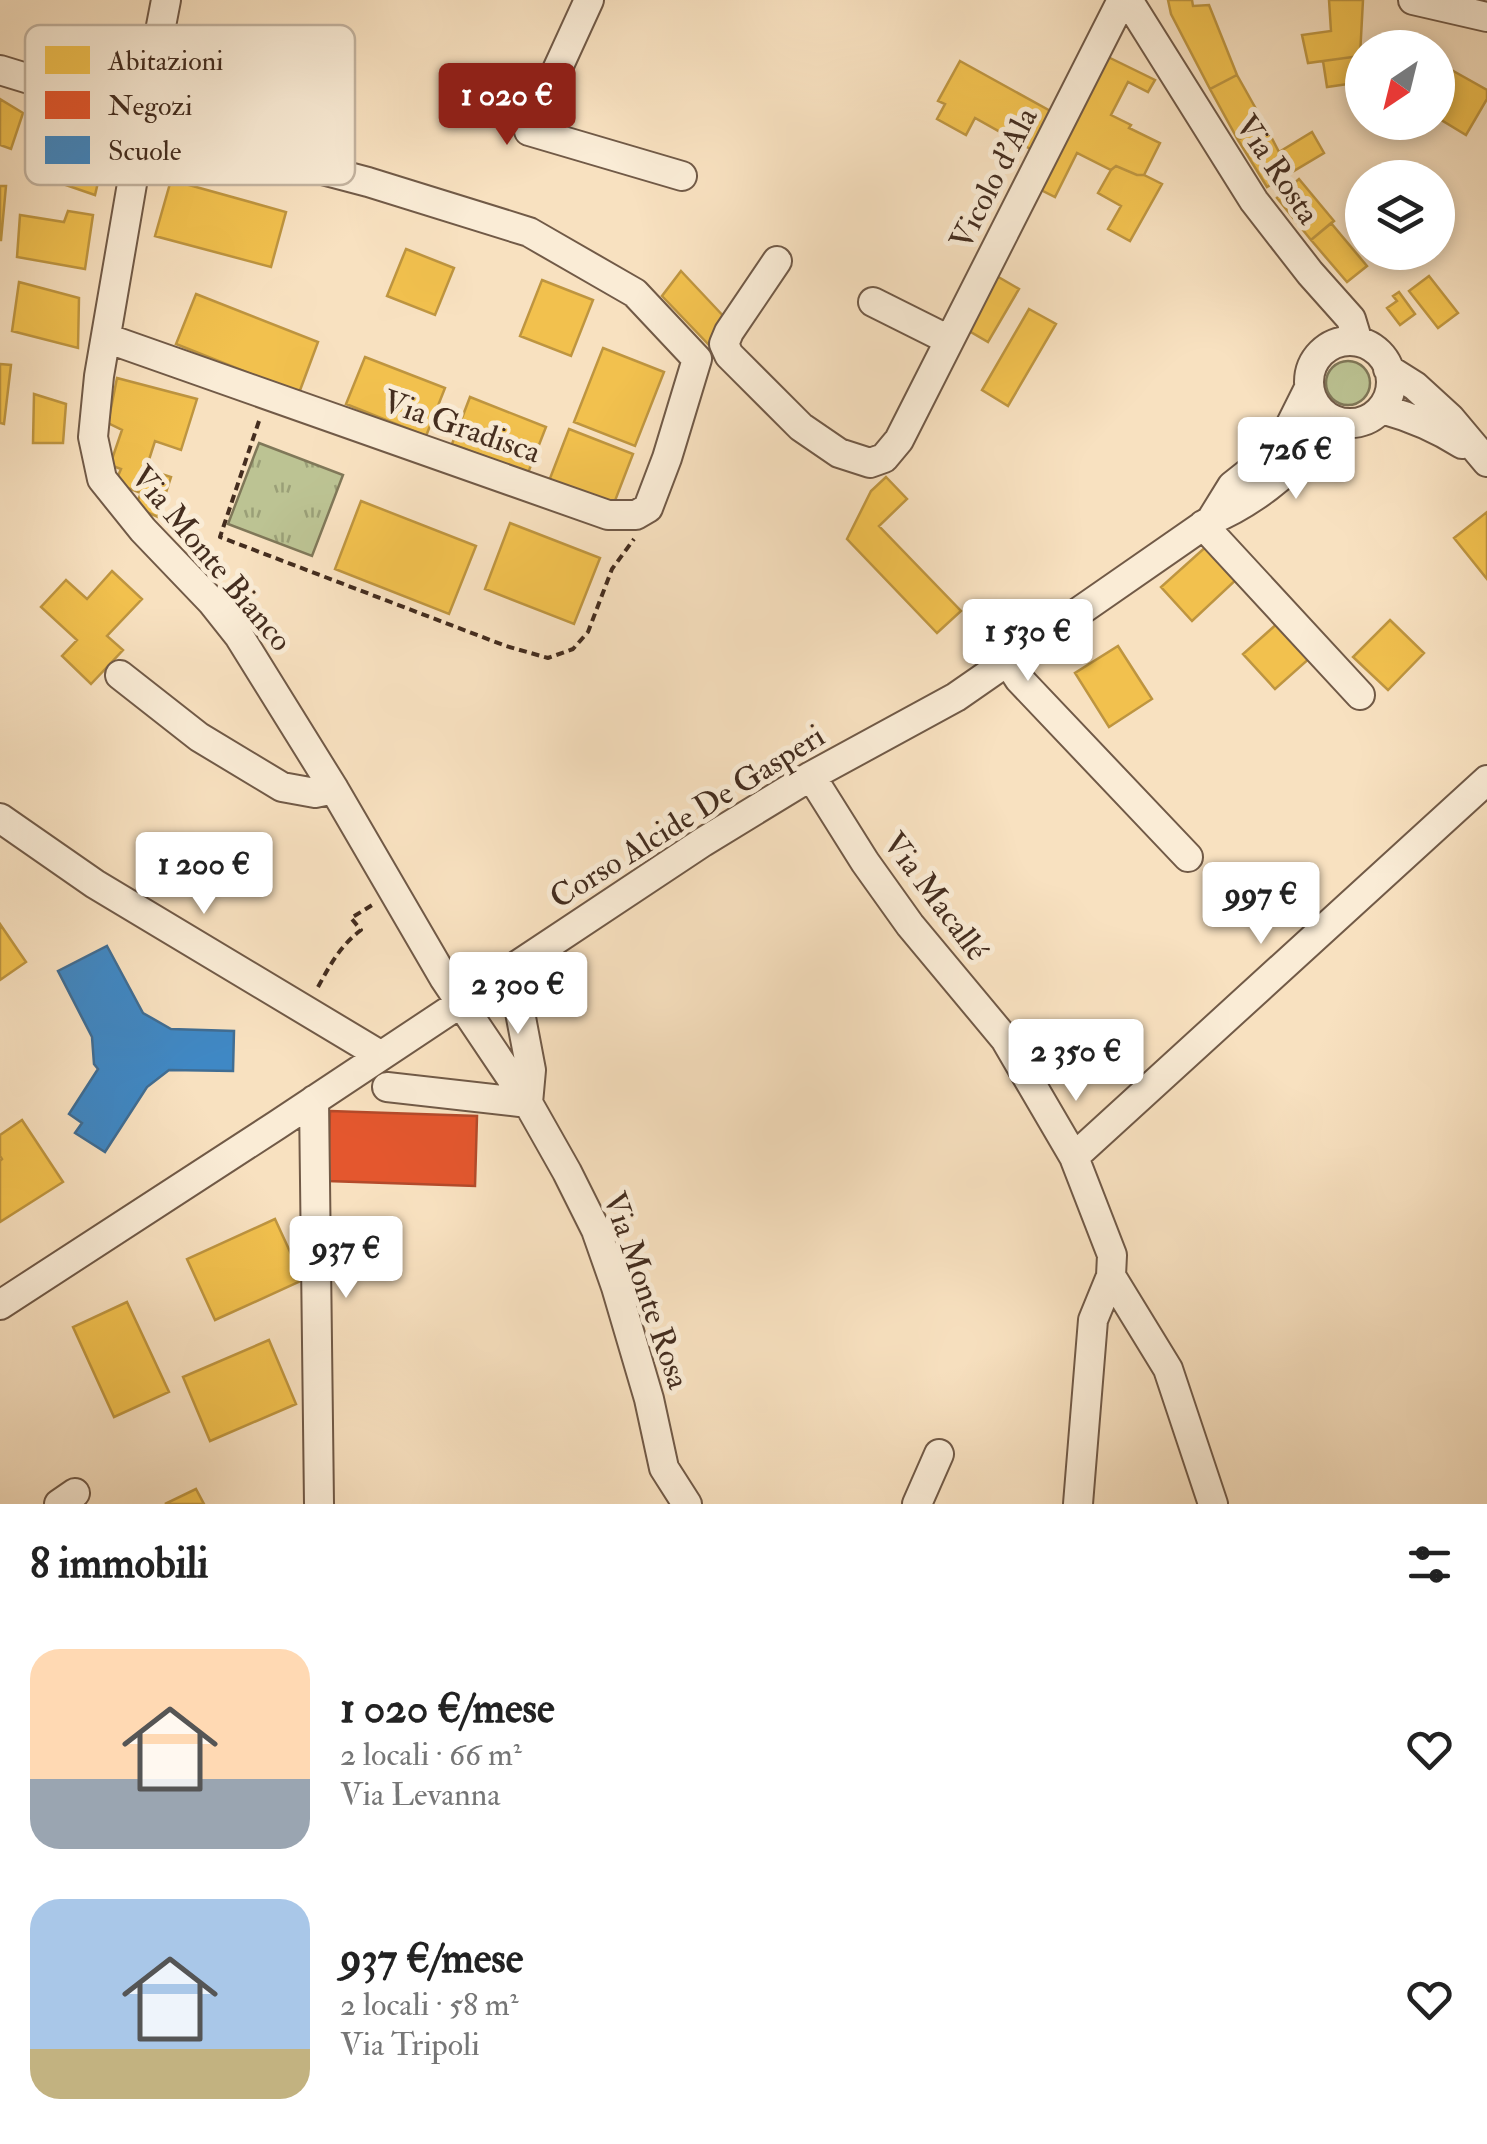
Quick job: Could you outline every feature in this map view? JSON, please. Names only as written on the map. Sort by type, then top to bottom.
[{"type":"street","name":"Via Monte Bianco","points":[[161,25],[166,0]]},
{"type":"street","points":[[589,0],[529,131],[682,176]]},
{"type":"street","name":"Via Rosta","points":[[1125,0],[1254,201],[1351,319],[1358,342]]},
{"type":"street","name":"Vicolo d'Ala","points":[[777,261],[729,332],[724,344],[729,356],[801,427],[839,453],[870,463],[884,458],[899,440],[1125,0]]},
{"type":"street","points":[[1413,0],[1487,17]]},
{"type":"street","points":[[0,70],[25,78]]},
{"type":"street","points":[[355,179],[529,232],[635,293],[697,360],[648,508]]},
{"type":"street","name":"Via Monte Bianco","points":[[132,185],[99,376],[93,438],[102,479],[239,636],[460,1002]]},
{"type":"street","points":[[873,302],[950,340]]},
{"type":"street","name":"Via Gradisca","points":[[106,338],[608,515],[636,515],[648,508]]},
{"type":"street","points":[[1358,342],[1371,347],[1382,356],[1388,369],[1388,396],[1382,408],[1363,422],[1341,423],[1329,418],[1312,400],[1308,388],[1314,362],[1332,345],[1358,342]]},
{"type":"street","points":[[1388,369],[1415,386],[1450,418],[1485,460]]},
{"type":"street","name":"Corso Alcide De Gasperi","points":[[1207,522],[1232,486],[1266,460],[1282,440],[1308,388]]},
{"type":"street","points":[[1382,408],[1440,430],[1485,460]]},
{"type":"street","name":"Corso Alcide De Gasperi","points":[[0,1304],[703,842],[811,776],[956,697],[1207,522],[1258,496],[1341,423]]},
{"type":"street","points":[[1207,522],[1360,695]]},
{"type":"street","points":[[1008,662],[1019,679],[1188,857]]},
{"type":"street","points":[[120,675],[199,737],[282,787],[315,793],[334,789]]},
{"type":"street","name":"Via Macallé","points":[[811,776],[910,925],[1005,1039],[1074,1157],[1112,1255],[1111,1276]]},
{"type":"street","points":[[1074,1157],[1487,780]]},
{"type":"street","points":[[2,822],[125,902],[380,1055]]},
{"type":"street","points":[[387,1088],[528,1103],[532,1070],[519,1006],[522,963]]},
{"type":"street","name":"Via Monte Rosa","points":[[460,1002],[528,1103],[596,1230],[649,1399],[664,1468],[687,1504]]},
{"type":"street","points":[[314,1100],[319,1504]]},
{"type":"street","points":[[1078,1504],[1093,1320],[1111,1276]]},
{"type":"street","points":[[1111,1276],[1168,1369],[1213,1504]]},
{"type":"street","points":[[917,1504],[938,1454]]},
{"type":"path","points":[[268,395],[220,537],[506,646],[548,658],[573,649],[588,632],[612,569],[634,539],[648,508]]},
{"type":"path","points":[[316,990],[333,959],[361,930],[351,918],[362,911]]},
{"type":"green space","points":[[1348,361],[1364,367],[1370,383],[1364,399],[1348,405],[1332,399],[1326,383],[1332,367]]},
{"type":"green space","points":[[259,443],[343,475],[312,556],[228,524]]},
{"type":"building: Abitazioni","points":[[1168,0],[1209,5],[1237,75],[1210,89],[1171,14]]},
{"type":"building: Abitazioni","points":[[1329,0],[1363,0],[1361,30],[1345,30],[1345,58],[1308,63],[1302,35],[1331,31]]},
{"type":"building: Abitazioni","points":[[1102,54],[1155,80],[1148,92],[1128,82],[1111,115],[1160,143],[1144,175],[1116,166],[1111,170],[1077,153],[1055,197],[1037,188]]},
{"type":"building: Abitazioni","points":[[1345,58],[1345,84],[1327,87],[1323,61]]},
{"type":"building: Abitazioni","points":[[960,61],[1054,113],[1034,151],[975,118],[966,135],[937,119],[945,104],[938,101]]},
{"type":"building: Abitazioni","points":[[1455,72],[1487,90],[1487,99],[1466,135],[1455,128]]},
{"type":"building: Abitazioni","points":[[1237,75],[1265,125],[1238,140],[1210,89]]},
{"type":"building: Abitazioni","points":[[0,99],[23,113],[11,149],[0,145]]},
{"type":"building: Abitazioni","points":[[1265,125],[1279,152],[1312,132],[1324,153],[1267,187],[1238,140]]},
{"type":"building: Abitazioni","points":[[1116,166],[1162,184],[1130,241],[1108,229],[1121,206],[1098,193]]},
{"type":"building: Abitazioni","points":[[1299,179],[1334,221],[1311,240],[1277,198]]},
{"type":"building: Abitazioni","points":[[66,185],[97,185],[95,195]]},
{"type":"building: Abitazioni","points":[[170,185],[189,185],[286,212],[271,267],[155,236]]},
{"type":"building: Abitazioni","points":[[0,186],[6,186],[1,240],[0,240]]},
{"type":"building: Abitazioni","points":[[68,211],[93,215],[85,269],[17,257],[20,215],[64,222]]},
{"type":"building: Abitazioni","points":[[1331,223],[1345,240],[1345,270],[1362,270],[1347,282],[1311,240]]},
{"type":"building: Abitazioni","points":[[406,249],[454,268],[435,315],[387,296]]},
{"type":"building: Abitazioni","points":[[681,271],[728,321],[710,346],[662,296]]},
{"type":"building: Abitazioni","points":[[995,275],[1019,289],[988,342],[964,328]]},
{"type":"building: Abitazioni","points":[[1429,276],[1458,313],[1438,328],[1409,291]]},
{"type":"building: Abitazioni","points":[[542,280],[593,300],[571,356],[520,336]]},
{"type":"building: Abitazioni","points":[[19,282],[79,298],[78,348],[12,331]]},
{"type":"building: Abitazioni","points":[[1399,292],[1415,314],[1400,325],[1387,308],[1397,301],[1393,296]]},
{"type":"building: Abitazioni","points":[[196,294],[318,342],[299,393],[176,344]]},
{"type":"building: Abitazioni","points":[[1029,309],[1056,324],[1008,406],[982,390]]},
{"type":"building: Abitazioni","points":[[603,348],[664,372],[635,446],[574,422]]},
{"type":"building: Abitazioni","points":[[365,357],[445,388],[426,436],[346,404]]},
{"type":"building: Abitazioni","points":[[0,364],[11,365],[4,424],[0,423]]},
{"type":"building: Abitazioni","points":[[117,378],[197,399],[181,450],[155,441],[146,469],[171,477],[158,517],[135,507],[141,493],[115,483],[121,469],[110,465],[122,430],[108,423]]},
{"type":"building: Abitazioni","points":[[34,394],[66,404],[63,443],[33,443]]},
{"type":"building: Abitazioni","points":[[470,397],[546,427],[528,473],[452,444]]},
{"type":"building: Abitazioni","points":[[569,429],[633,454],[613,506],[549,481]]},
{"type":"building: Abitazioni","points":[[886,477],[907,499],[879,526],[961,611],[937,633],[847,539],[871,491]]},
{"type":"building: Abitazioni","points":[[361,501],[476,546],[449,614],[335,569]]},
{"type":"building: Abitazioni","points":[[1487,512],[1487,579],[1454,538]]},
{"type":"building: Abitazioni","points":[[510,523],[600,558],[574,624],[485,589]]},
{"type":"building: Abitazioni","points":[[1209,544],[1239,577],[1192,621],[1161,587]]},
{"type":"building: Abitazioni","points":[[112,571],[142,599],[107,636],[123,650],[91,684],[62,656],[77,640],[41,607],[66,580],[87,599]]},
{"type":"building: Abitazioni","points":[[1390,620],[1424,653],[1388,690],[1353,657]]},
{"type":"building: Abitazioni","points":[[1279,622],[1311,657],[1275,689],[1243,654]]},
{"type":"building: Abitazioni","points":[[1118,646],[1152,699],[1109,727],[1075,673]]},
{"type":"building: Abitazioni","points":[[0,924],[26,962],[0,980]]},
{"type":"building: Abitazioni","points":[[22,1120],[63,1182],[0,1222],[0,1135]]},
{"type":"building: Abitazioni","points":[[275,1219],[303,1280],[215,1320],[187,1259]]},
{"type":"building: Abitazioni","points":[[127,1302],[169,1392],[114,1417],[73,1327]]},
{"type":"building: Abitazioni","points":[[269,1340],[296,1404],[210,1441],[183,1377]]},
{"type":"building: Abitazioni","points":[[196,1489],[204,1504],[165,1504]]},
{"type":"building: Negozi","points":[[330,1111],[477,1116],[475,1186],[328,1181]]},
{"type":"building: Scuole","points":[[107,946],[143,1013],[171,1029],[234,1031],[233,1071],[169,1070],[147,1087],[105,1152],[75,1133],[82,1123],[69,1114],[98,1069],[94,1064],[92,1037],[58,971]]}]
